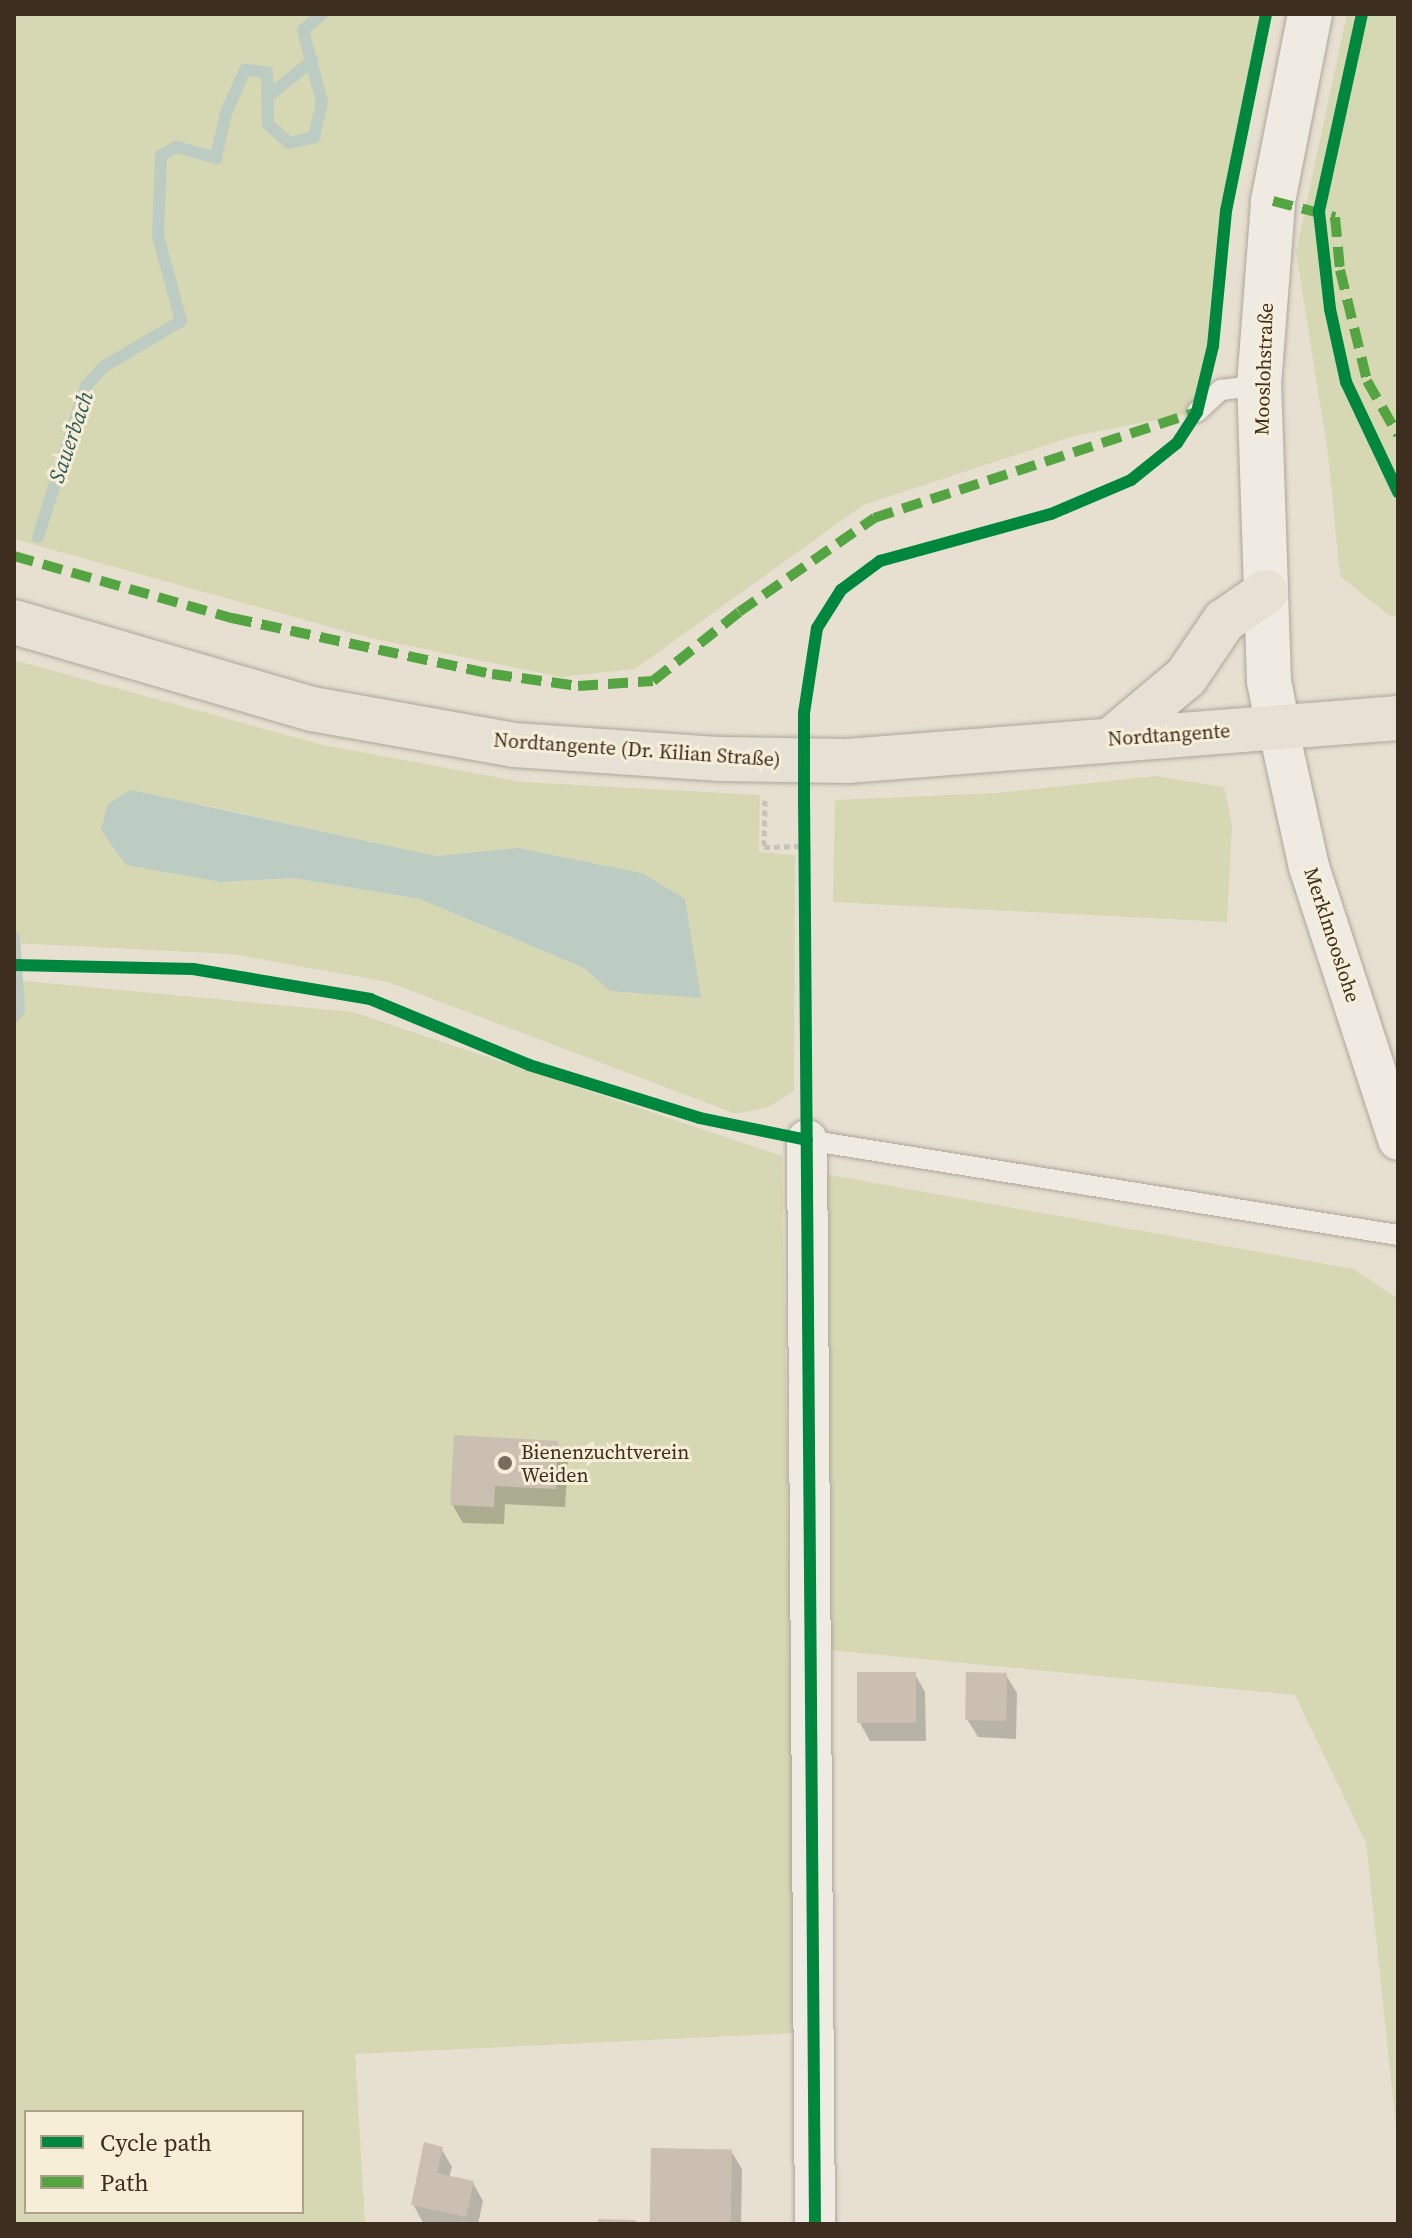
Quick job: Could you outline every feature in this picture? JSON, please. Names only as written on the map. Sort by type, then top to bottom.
[{"type":"main road","points":[[1112,739],[1186,677],[1224,621],[1266,592]]},
{"type":"main road","name":"Nordtangente (Dr. Kilian Straße)","points":[[14,622],[312,709],[514,745],[766,760],[939,755]]},
{"type":"main road","name":"Nordtangente","points":[[939,755],[1398,718]]},
{"type":"street","name":"Mooslohstraße","points":[[1278,727],[1269,681],[1259,385],[1273,201],[1310,14]]},
{"type":"street","name":"Merklmooslohe","points":[[1278,727],[1309,867],[1398,1140]]},
{"type":"street","points":[[807,1140],[815,2224]]},
{"type":"lane","points":[[1197,412],[1221,390],[1259,385]]},
{"type":"lane","points":[[807,1140],[1398,1235]]},
{"type":"path","points":[[766,760],[764,847],[804,846]]},
{"type":"green space","points":[[14,14],[1266,14],[1226,211],[1213,346],[1197,412],[1074,436],[863,505],[635,669],[561,677],[366,637],[14,539]]},
{"type":"green space","points":[[1347,14],[1398,14],[1398,616],[1390,616],[1340,576],[1328,454],[1296,252]]},
{"type":"green space","points":[[14,660],[323,745],[522,782],[760,795],[759,852],[795,855],[794,1091],[768,1107],[736,1114],[388,982],[231,954],[14,943]],"holes":[[[199,804],[436,856],[520,848],[642,873],[701,997],[610,991],[584,968],[420,899],[293,878],[221,882]]]},
{"type":"green space","points":[[1157,776],[1224,787],[1232,825],[1227,922],[833,902],[835,800],[997,793]]},
{"type":"green space","points":[[14,980],[353,1012],[782,1156],[797,2033],[355,2054],[365,2224],[14,2224]]},
{"type":"green space","points":[[819,1173],[1354,1269],[1398,1299],[1398,2145],[1366,1843],[1295,1695],[830,1650]]},
{"type":"shaded area","points":[[131,790],[436,856],[519,848],[642,873],[685,899],[701,998],[610,991],[584,968],[420,899],[293,878],[221,882],[126,865],[101,830],[108,804]]},
{"type":"building","name":"Bienenzuchtverein Weiden","points":[[454,1435],[558,1441],[556,1489],[495,1486],[494,1507],[450,1505]]},
{"type":"building","points":[[857,1672],[916,1672],[916,1723],[857,1723]]},
{"type":"building","points":[[966,1672],[1007,1673],[1006,1721],[965,1720]]},
{"type":"building","points":[[424,2142],[443,2147],[437,2173],[474,2181],[466,2217],[411,2205]]},
{"type":"building","points":[[651,2148],[732,2149],[731,2224],[650,2223]]},
{"type":"building","points":[[598,2219],[636,2220],[636,2224],[598,2224]]},
{"type":"waterway","name":"Sauerbach","points":[[38,537],[86,386],[103,367],[181,321],[158,236],[161,155],[177,147],[216,158],[226,113],[245,70],[267,72],[268,124],[289,143],[314,137],[322,102],[303,30],[322,14]]},
{"type":"waterway","name":"Sauerbach","points":[[267,97],[312,61]]},
{"type":"waterway","name":"Sauerbach","points":[[14,937],[19,1010],[14,1017]]},
{"type":"marked path","points":[[1273,201],[1335,217],[1340,270],[1367,381],[1398,435]]},
{"type":"marked path","points":[[14,556],[232,618],[492,674],[578,686],[653,681],[739,612],[874,518],[1197,412]]},
{"type":"cycle path","points":[[815,2224],[804,713],[817,628],[841,590],[880,561],[1051,514],[1131,480],[1177,443],[1197,412],[1213,346],[1226,211],[1266,14]]},
{"type":"cycle path","points":[[1362,14],[1319,212],[1330,309],[1346,382],[1398,492]]},
{"type":"cycle path","points":[[14,965],[193,969],[370,999],[529,1065],[700,1118],[807,1140]]},
{"type":"place","name":"Bienenzuchtverein Weiden","points":[[505,1463]]}]
